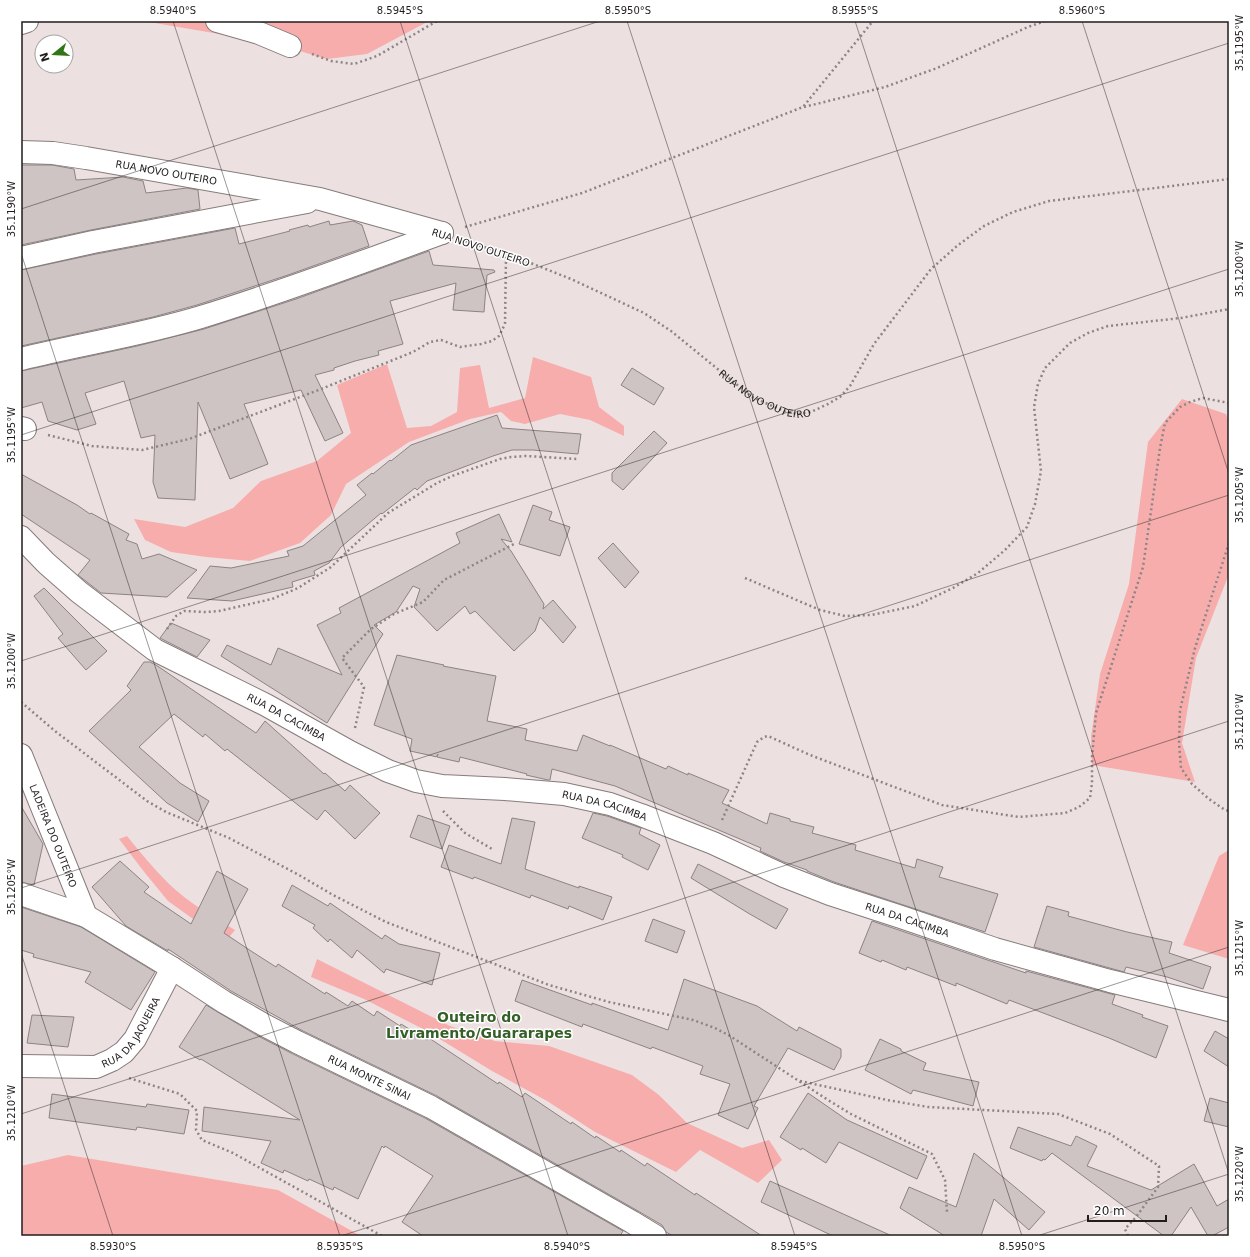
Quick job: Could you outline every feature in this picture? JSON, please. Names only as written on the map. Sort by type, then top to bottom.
[{"type":"street","points":[[21,23],[27,21]]},
{"type":"street","points":[[217,21],[260,33],[290,46]]},
{"type":"street","name":"RUA NOVO OUTEIRO","points":[[21,152],[54,153],[86,158],[320,199],[442,233]]},
{"type":"street","points":[[21,258],[93,242],[320,199]]},
{"type":"street","points":[[21,359],[200,317],[252,301],[442,233]]},
{"type":"street","name":"RUA DA CACIMBA","points":[[21,537],[46,563],[79,592],[155,650],[266,705],[350,752],[388,771],[416,781],[442,786],[564,794],[610,804],[712,843],[784,876],[830,894],[995,949],[1110,981],[1229,1010]]},
{"type":"street","name":"LADEIRA DO OUTEIRO","points":[[21,756],[86,916]]},
{"type":"street","name":"RUA MONTE SINAI","points":[[21,894],[86,916],[172,968],[224,1002],[266,1026],[431,1107],[655,1236]]},
{"type":"street","name":"RUA DA JAQUEIRA","points":[[21,1066],[96,1067],[112,1060],[124,1052],[135,1039],[172,968]]},
{"type":"path","points":[[290,46],[331,61],[354,64],[377,56],[437,21]]},
{"type":"path","points":[[803,107],[873,21]]},
{"type":"path","points":[[442,233],[582,193],[803,107],[885,87],[937,68],[1028,27],[1045,21]]},
{"type":"path","name":"RUA NOVO OUTEIRO","points":[[442,233],[506,254],[571,279],[644,313],[671,331],[752,397],[786,412],[798,414],[812,412],[840,397],[850,386],[874,344],[931,269],[957,246],[984,226],[1014,212],[1049,201],[1229,180]]},
{"type":"path","points":[[23,429],[92,446],[142,450],[189,440],[336,383],[412,352],[430,342],[441,340],[460,347],[492,341],[499,336],[505,324],[506,254]]},
{"type":"path","points":[[745,578],[820,610],[845,616],[871,615],[915,606],[953,588],[978,573],[1006,550],[1027,527],[1035,504],[1041,471],[1034,407],[1038,384],[1045,368],[1070,343],[1088,333],[1108,326],[1181,318],[1229,309]]},
{"type":"path","points":[[712,843],[757,742],[768,736],[810,755],[942,805],[1019,817],[1065,814],[1079,807],[1090,798],[1096,713],[1143,567],[1160,448],[1165,424],[1180,407],[1190,402],[1203,398],[1229,403]]},
{"type":"path","points":[[155,650],[173,619],[180,613],[184,611],[219,611],[272,599],[298,588],[331,567],[388,513],[437,483],[452,476],[500,459],[511,457],[526,456],[577,459]]},
{"type":"path","points":[[1229,543],[1194,648],[1180,710],[1179,743],[1181,768],[1192,784],[1209,799],[1225,810],[1229,811]]},
{"type":"path","points":[[350,752],[364,687],[342,658],[371,629],[394,614],[423,602],[444,580],[514,544]]},
{"type":"path","points":[[21,702],[54,731],[147,801],[166,812],[229,838],[386,922],[549,985],[609,1002],[693,1020],[715,1028],[730,1036],[851,1114],[932,1154],[945,1180],[947,1212]]},
{"type":"path","points":[[440,809],[465,833],[492,849]]},
{"type":"path","points":[[96,1067],[180,1094],[197,1111],[196,1130],[202,1140],[233,1153],[382,1236]]},
{"type":"path","points":[[798,1081],[928,1107],[1058,1114],[1110,1134],[1159,1166],[1158,1187],[1125,1229],[1128,1236]]},
{"type":"shaded area","points":[[143,21],[429,21],[367,54],[327,59],[272,43]]},
{"type":"shaded area","points":[[533,357],[591,377],[599,407],[624,426],[624,436],[590,420],[560,414],[525,424],[511,421],[501,412],[470,419],[409,442],[346,484],[331,515],[300,543],[250,561],[171,552],[145,540],[134,519],[185,527],[233,508],[261,481],[317,461],[351,433],[337,385],[387,364],[407,428],[431,426],[457,412],[460,368],[480,365],[489,408],[525,398]]},
{"type":"shaded area","points":[[1182,399],[1226,414],[1229,422],[1229,574],[1196,658],[1182,743],[1195,782],[1092,765],[1091,737],[1100,674],[1129,584],[1148,442]]},
{"type":"shaded area","points":[[127,836],[158,872],[177,891],[201,909],[235,930],[225,942],[168,901],[119,839]]},
{"type":"shaded area","points":[[1229,850],[1229,959],[1183,945],[1219,856]]},
{"type":"shaded area","points":[[317,959],[450,1026],[495,1041],[549,1046],[632,1075],[659,1095],[687,1123],[742,1148],[769,1140],[782,1160],[758,1183],[700,1150],[676,1172],[595,1132],[547,1101],[492,1071],[425,1030],[364,999],[311,977]]},
{"type":"shaded area","points":[[68,1155],[278,1190],[361,1236],[21,1236],[21,1166]]},
{"type":"building","points":[[21,165],[52,165],[74,169],[76,180],[123,177],[143,181],[146,193],[187,188],[198,190],[200,209],[21,245]]},
{"type":"building","points":[[329,221],[330,225],[353,221],[362,225],[369,246],[197,305],[153,317],[21,346],[21,270],[96,254],[235,228],[239,244],[308,225],[309,227]]},
{"type":"building","points":[[429,251],[433,265],[494,270],[495,272],[487,275],[484,312],[453,310],[456,283],[390,301],[403,344],[378,351],[379,355],[355,361],[334,368],[334,370],[315,375],[343,433],[325,441],[301,390],[244,404],[268,464],[230,479],[198,402],[195,500],[158,498],[153,482],[155,435],[141,438],[124,381],[85,393],[96,424],[77,430],[48,421],[42,402],[21,408],[21,371],[137,346],[204,329],[296,299]]},
{"type":"building","points":[[632,368],[664,388],[654,405],[621,385]]},
{"type":"building","points":[[497,415],[502,428],[581,434],[578,454],[533,450],[512,450],[493,456],[427,481],[417,490],[415,488],[382,514],[381,513],[341,547],[329,563],[314,571],[315,575],[292,582],[293,587],[232,601],[187,598],[210,566],[231,568],[289,556],[287,551],[303,546],[366,495],[357,485],[411,445]]},
{"type":"building","points":[[654,431],[667,443],[623,490],[612,481],[612,473]]},
{"type":"building","points":[[21,474],[77,505],[90,514],[91,513],[129,534],[126,540],[137,544],[142,559],[159,554],[197,570],[167,597],[101,593],[78,575],[90,560],[21,514]]},
{"type":"building","points":[[533,505],[552,512],[549,520],[570,527],[560,556],[519,544]]},
{"type":"building","points":[[499,514],[512,542],[501,539],[511,551],[544,604],[543,609],[553,600],[576,627],[563,643],[540,617],[535,631],[514,651],[475,611],[470,614],[465,606],[437,631],[414,607],[420,589],[413,586],[396,612],[374,625],[383,634],[327,723],[221,656],[227,645],[271,665],[278,648],[342,675],[317,625],[341,613],[339,608],[460,543],[456,533]]},
{"type":"building","points":[[613,543],[639,572],[625,588],[598,558]]},
{"type":"building","points":[[44,588],[107,651],[86,670],[58,638],[63,634],[34,596]]},
{"type":"building","points":[[171,623],[210,640],[197,657],[160,638]]},
{"type":"building","points":[[397,655],[444,665],[443,666],[496,676],[487,721],[527,729],[525,740],[577,751],[583,735],[666,769],[668,766],[729,790],[722,803],[767,824],[770,813],[790,819],[790,821],[814,827],[812,833],[856,845],[855,850],[915,868],[917,859],[943,867],[939,877],[998,894],[985,932],[834,882],[760,851],[761,848],[615,786],[552,769],[550,780],[548,780],[460,757],[459,762],[437,757],[438,754],[436,757],[410,751],[412,739],[374,725]]},
{"type":"building","points":[[144,662],[150,662],[156,665],[256,733],[265,721],[345,791],[350,785],[380,813],[355,839],[325,810],[317,820],[227,749],[225,751],[205,734],[203,737],[174,714],[139,747],[180,783],[209,801],[198,822],[167,803],[89,731],[131,690],[127,686]]},
{"type":"building","points":[[21,806],[43,844],[34,885],[21,882]]},
{"type":"building","points":[[593,813],[607,816],[641,828],[639,834],[660,845],[648,870],[622,857],[623,855],[582,838]]},
{"type":"building","points":[[418,815],[450,826],[442,849],[410,837]]},
{"type":"building","points":[[512,818],[535,822],[525,869],[579,888],[579,886],[612,897],[603,920],[569,906],[568,909],[531,895],[530,898],[474,877],[473,879],[441,867],[449,845],[501,864]]},
{"type":"building","points":[[120,861],[149,887],[144,892],[191,924],[217,871],[248,889],[224,933],[276,967],[278,964],[325,994],[326,992],[348,1006],[352,1001],[374,1016],[377,1011],[400,1026],[401,1024],[427,1040],[429,1038],[498,1084],[499,1082],[522,1097],[525,1093],[571,1124],[572,1122],[595,1138],[596,1136],[645,1166],[647,1163],[695,1195],[696,1193],[762,1236],[673,1236],[666,1232],[662,1225],[437,1096],[303,1031],[231,991],[168,949],[168,951],[126,926],[92,887]]},
{"type":"building","points":[[698,864],[788,909],[776,929],[691,878]]},
{"type":"building","points":[[292,885],[328,906],[330,903],[382,939],[385,935],[399,944],[440,953],[432,985],[386,969],[384,973],[357,950],[352,958],[330,939],[328,942],[313,928],[315,925],[282,906]]},
{"type":"building","points":[[1047,906],[1069,912],[1068,916],[1127,932],[1172,942],[1169,953],[1211,967],[1203,989],[1167,977],[1126,967],[1124,972],[1034,947]]},
{"type":"building","points":[[21,907],[81,927],[155,972],[131,1010],[85,982],[91,972],[33,957],[34,954],[21,950]]},
{"type":"building","points":[[653,919],[685,931],[677,953],[645,941]]},
{"type":"building","points":[[872,921],[1026,973],[1026,971],[1115,995],[1112,1004],[1168,1026],[1156,1058],[1109,1038],[1009,1000],[1007,1004],[956,983],[956,986],[907,967],[906,970],[882,960],[881,962],[859,953]]},
{"type":"building","points":[[684,979],[757,1006],[797,1031],[799,1027],[841,1049],[841,1057],[834,1070],[788,1048],[754,1106],[758,1108],[748,1129],[718,1115],[730,1084],[700,1074],[703,1066],[583,1024],[582,1027],[515,1001],[522,980],[668,1030]]},
{"type":"building","points":[[206,1005],[260,1037],[291,1053],[425,1118],[623,1231],[620,1236],[423,1236],[402,1222],[433,1176],[385,1146],[384,1148],[382,1146],[358,1199],[334,1187],[333,1190],[309,1179],[308,1181],[284,1170],[283,1173],[261,1163],[271,1141],[202,1131],[204,1107],[300,1120],[179,1047]]},
{"type":"building","points":[[32,1015],[74,1017],[68,1047],[27,1043]]},
{"type":"building","points":[[1215,1031],[1229,1039],[1229,1067],[1204,1051]]},
{"type":"building","points":[[880,1039],[926,1063],[923,1070],[979,1082],[973,1106],[913,1090],[911,1094],[865,1070]]},
{"type":"building","points":[[808,1093],[847,1120],[927,1156],[917,1179],[839,1142],[826,1163],[802,1148],[801,1150],[780,1137]]},
{"type":"building","points":[[52,1094],[146,1107],[147,1104],[189,1110],[184,1134],[137,1127],[136,1130],[49,1118]]},
{"type":"building","points":[[1210,1098],[1229,1103],[1229,1127],[1204,1121]]},
{"type":"building","points":[[1018,1127],[1071,1146],[1076,1136],[1097,1146],[1087,1166],[1151,1190],[1194,1164],[1217,1206],[1229,1199],[1229,1227],[1212,1236],[1208,1236],[1191,1207],[1171,1236],[1164,1236],[1052,1153],[1042,1161],[1010,1148]]},
{"type":"building","points":[[974,1153],[1045,1212],[1029,1230],[994,1199],[981,1236],[945,1236],[900,1208],[909,1187],[956,1207]]},
{"type":"building","points":[[770,1181],[892,1236],[833,1236],[761,1202]]},
{"type":"district","name":"Outeiro do Livramento/Guararapes","points":[[479,1026]]}]
